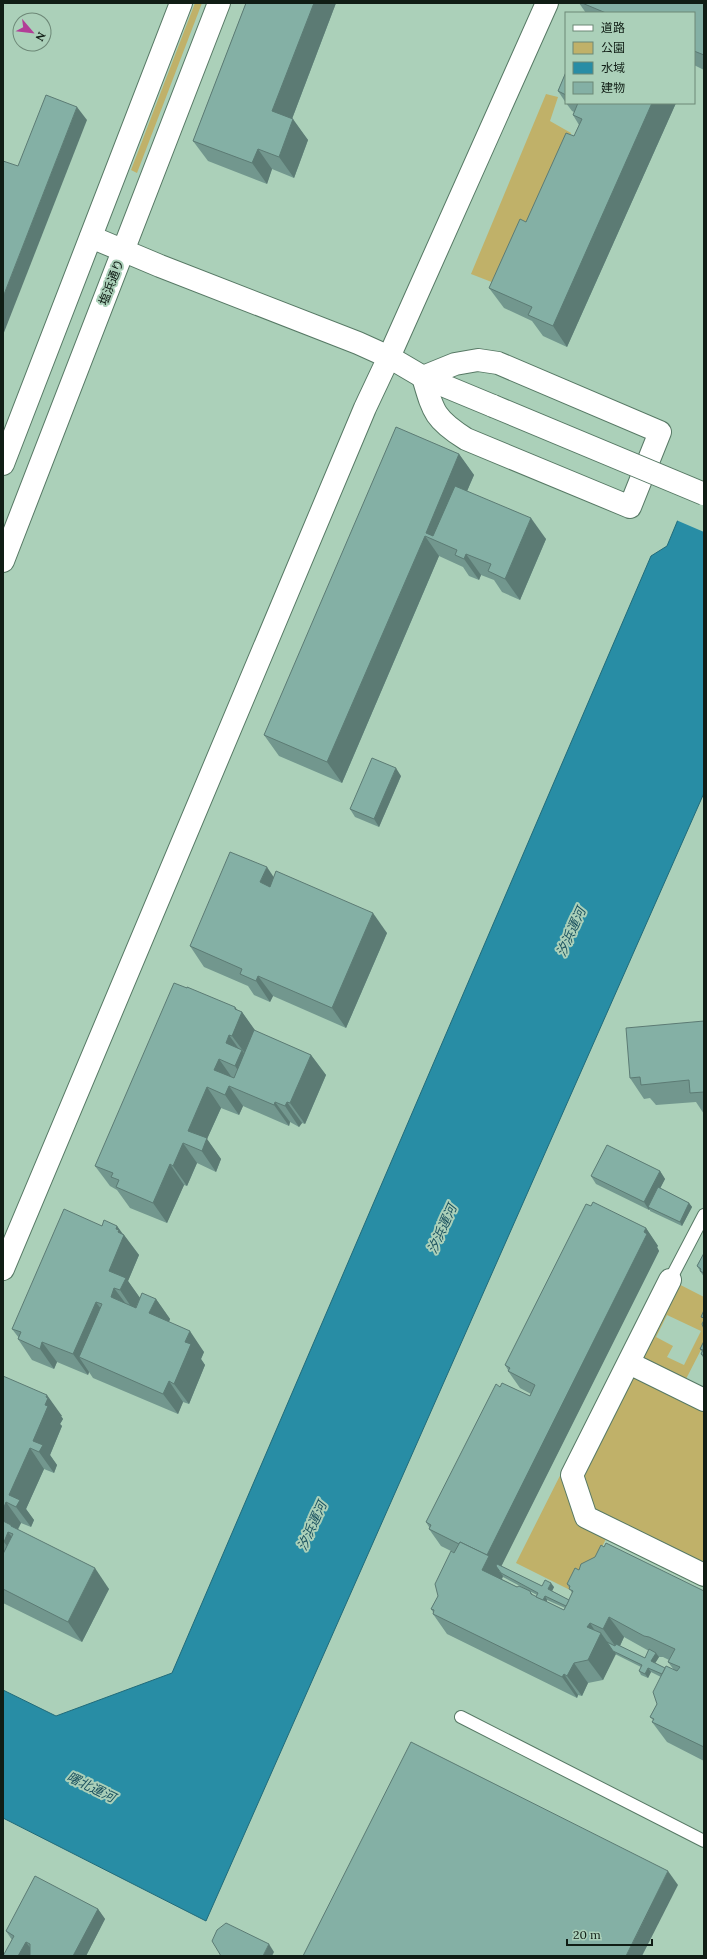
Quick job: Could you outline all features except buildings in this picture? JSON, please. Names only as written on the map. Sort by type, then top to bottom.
[{"type":"street","points":[[3,464],[181,3]]},
{"type":"street","name":"塩浜通り","points":[[3,561],[219,3]]},
{"type":"street","points":[[3,1269],[362,416],[546,3]]},
{"type":"street","points":[[90,237],[389,356],[423,376],[704,494]]},
{"type":"street","points":[[478,360],[498,364],[660,432],[630,507],[466,439],[449,428],[433,411],[423,376],[455,364],[478,360]]},
{"type":"street","points":[[670,1280],[572,1476],[586,1517],[704,1575]]},
{"type":"street","points":[[629,1363],[704,1400]]},
{"type":"lane","points":[[670,1280],[704,1215]]},
{"type":"lane","points":[[461,1717],[704,1841]]},
{"type":"green space","points":[[195,3],[202,3],[137,173],[131,170]]},
{"type":"green space","points":[[546,94],[558,97],[550,121],[571,133],[507,288],[471,274]]},
{"type":"green space","points":[[661,1275],[704,1297],[704,1344],[686,1379],[704,1388],[704,1587],[606,1539],[578,1594],[516,1563]],"holes":[[[667,1315],[701,1331],[684,1365],[667,1357],[673,1346],[656,1337]]]},
{"type":"water","points":[[704,457],[704,793],[206,1921],[3,1818],[3,1690],[56,1716],[172,1673],[651,556],[667,546]]},
{"type":"pier","points":[[702,456],[704,457],[704,532],[676,520]]},
{"type":"water label","name":"汐浜運河","points":[[571,932]]},
{"type":"water label","name":"汐浜運河","points":[[442,1229]]},
{"type":"water label","name":"汐浜運河","points":[[312,1526]]},
{"type":"water label","name":"曙北運河","points":[[91,1787]]}]
